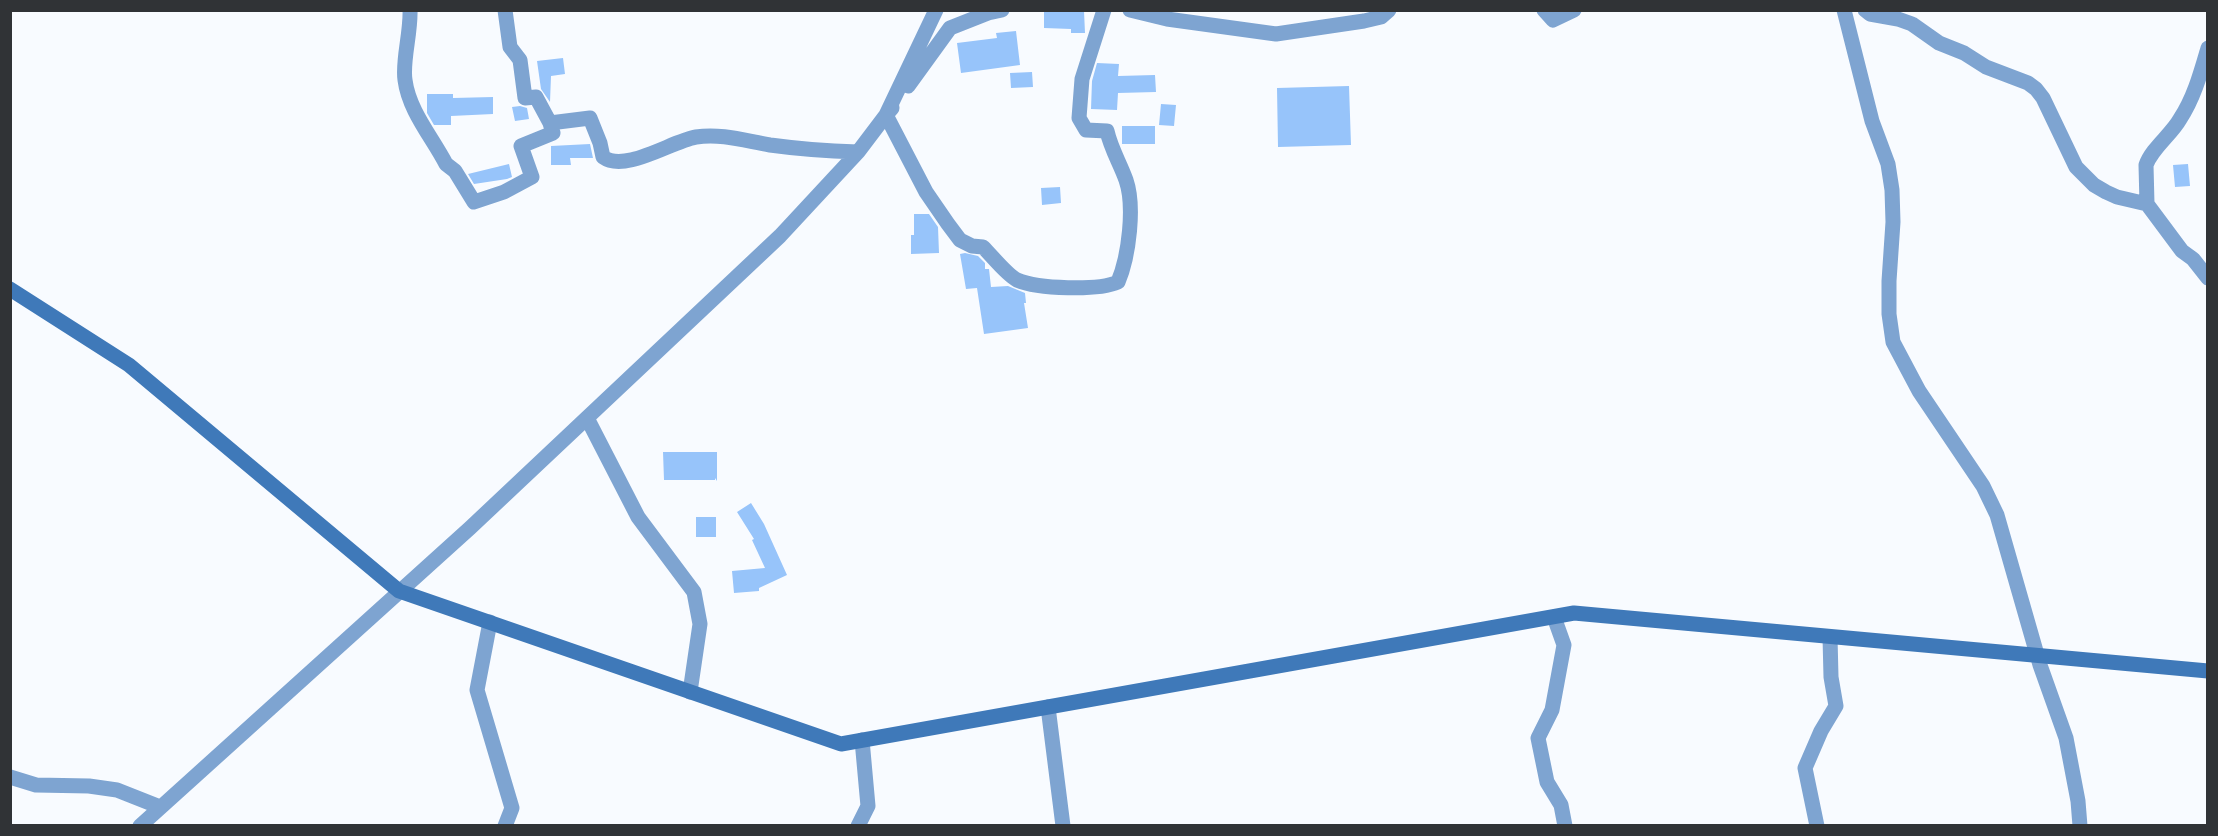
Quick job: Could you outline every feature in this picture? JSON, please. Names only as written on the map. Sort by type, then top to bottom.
[{"type":"main road","points":[[10,289],[129,366],[399,591],[841,744],[1574,613],[2208,671]]},
{"type":"street","points":[[410,10],[411,29],[405,81],[411,102],[446,164],[455,171],[474,202],[504,192],[532,177],[521,146],[553,133],[536,98],[525,98],[520,60],[510,47],[505,10]]},
{"type":"street","points":[[886,115],[936,10]]},
{"type":"street","points":[[140,825],[587,418],[780,236],[858,152],[950,28],[1002,10]]},
{"type":"street","points":[[886,115],[926,192],[960,240],[972,246],[983,247],[1016,279],[1058,287],[1108,286],[1118,282],[1122,272],[1131,218],[1127,182],[1111,148],[1107,131],[1086,130],[1079,118],[1082,78],[1104,10]]},
{"type":"street","points":[[1130,10],[1167,18],[1276,34],[1364,21],[1382,17],[1389,10]]},
{"type":"street","points":[[1544,10],[1553,20],[1574,10]]},
{"type":"street","points":[[1844,10],[1872,121],[1888,164],[1892,190],[1893,222],[1888,314],[1893,342],[1919,391],[1983,486],[1996,515],[2037,656],[2066,738],[2078,801],[2080,825]]},
{"type":"street","points":[[1865,10],[1870,14],[1898,18],[1912,24],[1939,43],[1964,53],[1986,68],[2028,83],[2043,98],[2076,167],[2094,185],[2106,192],[2146,204]]},
{"type":"street","points":[[2208,48],[2189,103],[2146,165],[2146,204],[2182,251],[2193,259],[2208,278]]},
{"type":"street","points":[[550,123],[590,118],[603,158],[607,160],[647,156],[673,143],[696,137],[712,136],[808,150],[858,152]]},
{"type":"street","points":[[587,418],[638,517],[694,592],[700,624],[690,692]]},
{"type":"street","points":[[1554,617],[1564,645],[1552,710],[1538,738],[1547,782],[1561,805],[1565,825]]},
{"type":"street","points":[[490,622],[477,690],[512,808],[505,825]]},
{"type":"street","points":[[1817,825],[1805,768],[1821,731],[1836,706],[1831,677],[1830,637]]},
{"type":"street","points":[[1048,707],[1063,825]]},
{"type":"street","points":[[858,825],[868,806],[862,740]]},
{"type":"street","points":[[10,777],[36,785],[89,786],[117,790],[160,807]]},
{"type":"building","points":[[1044,11],[1084,11],[1085,33],[1071,33],[1071,29],[1044,28]]},
{"type":"building","points":[[1016,31],[1020,65],[961,73],[957,43],[997,38],[996,33]]},
{"type":"building","points":[[563,58],[565,74],[551,76],[550,102],[541,89],[537,61]]},
{"type":"building","points":[[1097,63],[1119,64],[1118,76],[1155,75],[1156,92],[1118,93],[1117,110],[1091,109],[1092,81]]},
{"type":"building","points":[[1032,72],[1033,87],[1011,88],[1010,73]]},
{"type":"building","points":[[1349,86],[1351,145],[1278,147],[1277,88]]},
{"type":"building","points":[[427,94],[453,94],[453,98],[493,97],[493,114],[451,116],[451,125],[434,125],[427,113]]},
{"type":"building","points":[[1161,104],[1176,105],[1174,126],[1159,125]]},
{"type":"building","points":[[512,107],[527,108],[529,119],[515,121]]},
{"type":"building","points":[[1122,126],[1155,126],[1155,144],[1122,144]]},
{"type":"building","points":[[590,144],[593,158],[570,158],[571,165],[551,165],[551,146]]},
{"type":"building","points":[[509,164],[512,177],[507,179],[474,184],[468,174]]},
{"type":"building","points":[[2188,164],[2190,186],[2175,187],[2173,165]]},
{"type":"building","points":[[1060,187],[1061,203],[1042,205],[1041,188]]},
{"type":"building","points":[[914,214],[929,214],[938,227],[939,253],[911,254]]},
{"type":"building","points":[[960,254],[978,256],[985,263],[985,269],[989,269],[991,287],[1008,286],[1025,293],[1026,303],[1024,303],[1028,328],[984,334],[977,288],[966,289]]},
{"type":"building","points":[[663,452],[717,452],[717,481],[715,478],[715,480],[664,480]]},
{"type":"building","points":[[751,503],[764,524],[787,575],[759,588],[759,591],[734,593],[732,571],[765,568],[752,540],[754,539],[737,512]]},
{"type":"building","points":[[696,517],[716,517],[716,537],[696,537]]}]
